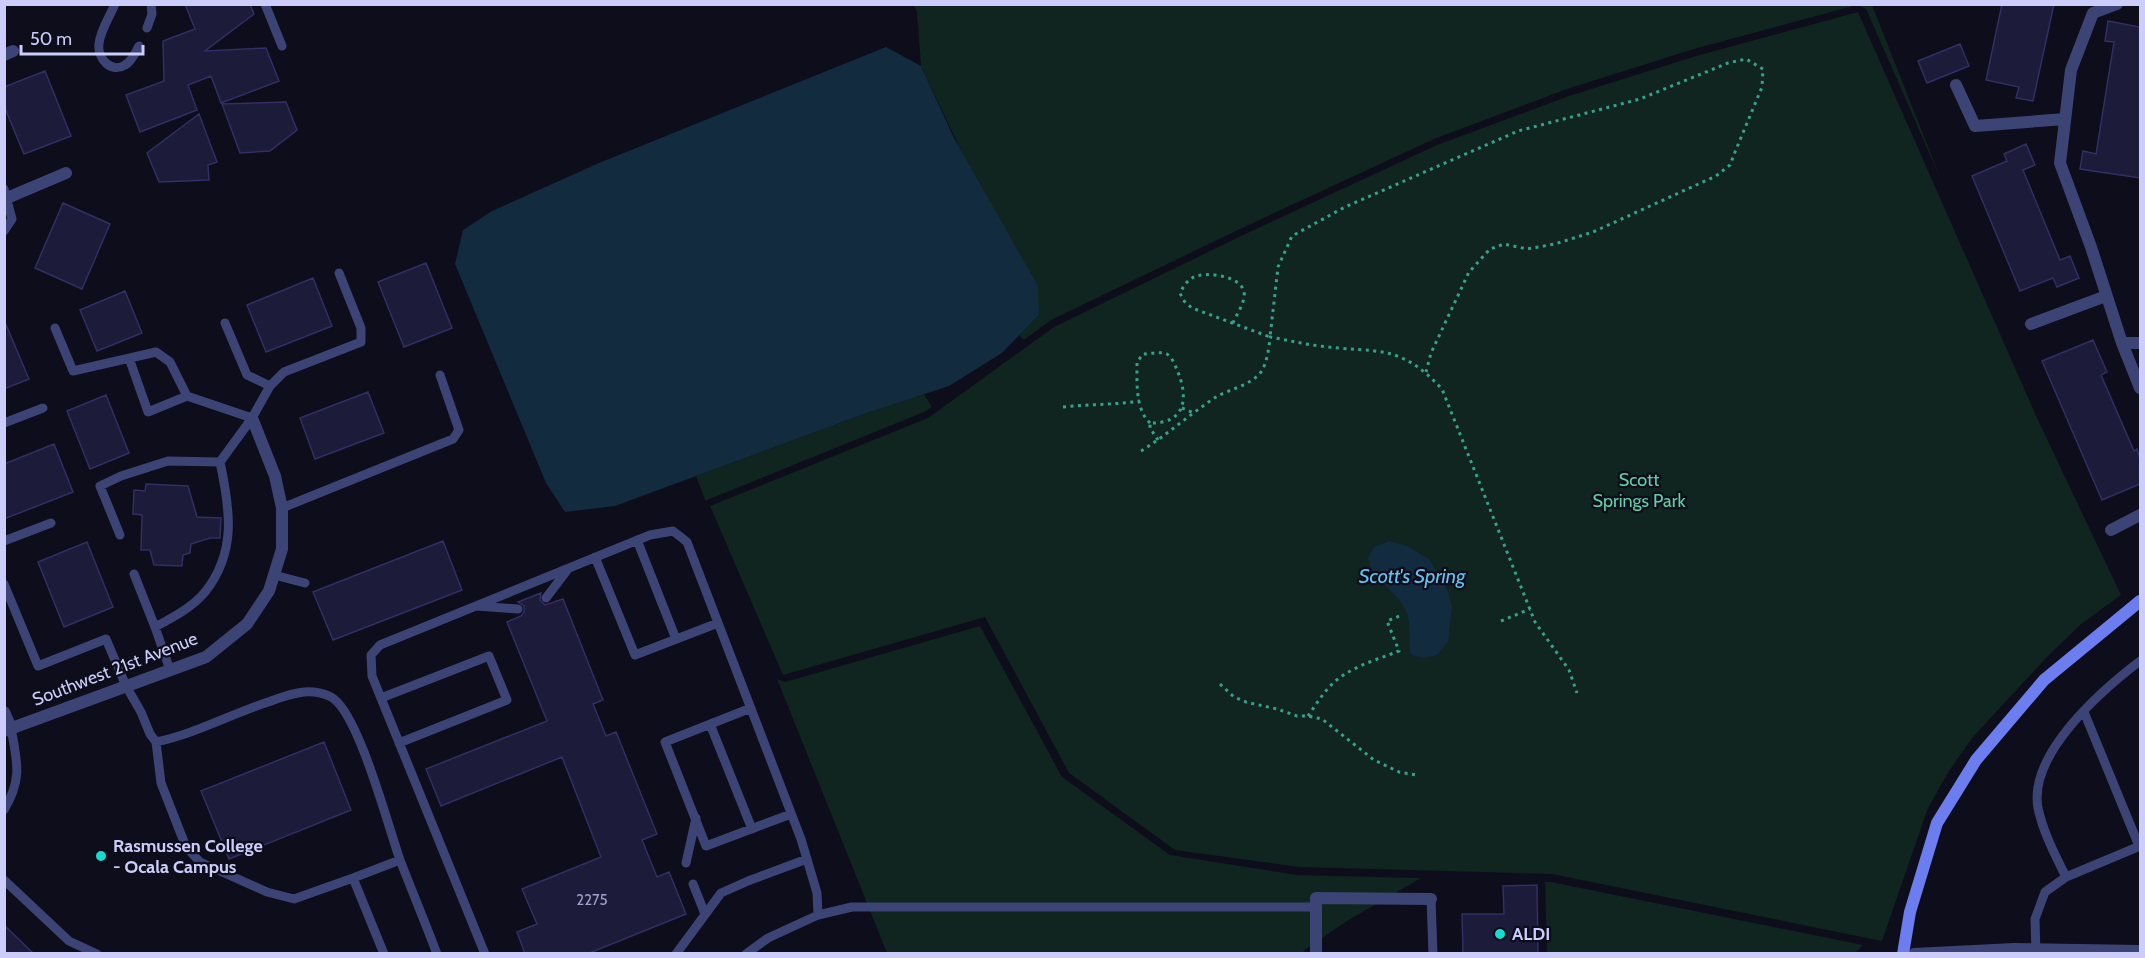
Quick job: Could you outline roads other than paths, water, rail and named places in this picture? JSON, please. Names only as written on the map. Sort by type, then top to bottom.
[{"type":"street","points":[[2113,5],[2093,13],[2072,70],[2060,163],[2091,247],[2122,344],[2140,388]]},
{"type":"street","points":[[1956,86],[1975,126],[2065,119]]},
{"type":"street","points":[[6,193],[66,174]]},
{"type":"street","points":[[2031,324],[2106,296]]},
{"type":"street","points":[[2122,344],[2140,343]]},
{"type":"street","name":"Southwest 21st Avenue","points":[[8,730],[206,657],[247,624],[269,591],[282,549],[282,508],[275,476],[252,418]]},
{"type":"street","points":[[2111,530],[2140,515]]},
{"type":"street","points":[[1903,954],[1910,912],[1937,823],[1976,760],[2044,680],[2140,601]]},
{"type":"street","points":[[4,712],[8,730]]},
{"type":"street","points":[[1316,954],[1316,898],[1431,899]]},
{"type":"street","points":[[1914,954],[2140,951]]},
{"type":"lane","points":[[115,4],[99,42],[101,57],[105,64],[119,68],[133,58],[139,46]]},
{"type":"lane","points":[[147,28],[152,14],[151,4]]},
{"type":"lane","points":[[265,4],[282,46]]},
{"type":"lane","points":[[4,231],[12,219],[6,193]]},
{"type":"lane","points":[[155,627],[186,608],[204,593],[222,565],[230,532],[227,492],[220,462],[252,418],[270,386],[284,372],[361,342],[361,328],[339,273]]},
{"type":"lane","points":[[225,323],[248,375],[270,386]]},
{"type":"lane","points":[[55,328],[73,371],[156,352],[170,362],[187,396]]},
{"type":"lane","points":[[129,358],[148,412],[187,396],[252,418]]},
{"type":"lane","points":[[282,508],[453,439],[459,430],[440,375]]},
{"type":"lane","points":[[4,423],[43,408]]},
{"type":"lane","points":[[120,535],[100,486],[121,476],[168,461],[220,462]]},
{"type":"lane","points":[[4,541],[51,524]]},
{"type":"lane","points":[[485,954],[372,676],[371,655],[380,645],[637,540],[673,531],[687,542],[751,708],[807,859],[817,893],[818,915]]},
{"type":"lane","points":[[637,540],[676,639]]},
{"type":"lane","points":[[595,557],[635,656],[718,623]]},
{"type":"lane","points":[[546,598],[569,568]]},
{"type":"lane","points":[[134,574],[170,670]]},
{"type":"lane","points":[[274,575],[305,584]]},
{"type":"lane","points":[[4,584],[38,666],[106,639],[126,686],[141,712],[150,735],[156,742],[161,783],[186,847],[200,862],[267,892],[294,899],[400,860]]},
{"type":"lane","points":[[475,606],[518,609]]},
{"type":"lane","points":[[381,698],[489,656],[494,667],[507,700],[399,743]]},
{"type":"lane","points":[[2066,877],[2050,845],[2038,806],[2040,774],[2053,748],[2084,711],[2140,661]]},
{"type":"lane","points":[[156,742],[175,738],[245,709],[303,692],[318,693],[334,699],[349,718],[360,744],[400,860],[437,954]]},
{"type":"lane","points":[[751,708],[665,742],[706,846],[791,814]]},
{"type":"lane","points":[[2036,951],[2035,919],[2045,892],[2066,877],[2140,846],[2084,711]]},
{"type":"lane","points":[[710,724],[752,829]]},
{"type":"lane","points":[[4,810],[17,782],[17,758],[8,730]]},
{"type":"lane","points":[[686,863],[696,818]]},
{"type":"lane","points":[[676,954],[722,893],[748,880],[807,859]]},
{"type":"lane","points":[[353,878],[384,954]]},
{"type":"lane","points":[[4,880],[69,941],[97,954]]},
{"type":"lane","points":[[693,884],[705,914]]},
{"type":"lane","points":[[1431,899],[1433,954]]},
{"type":"lane","points":[[746,954],[768,938],[818,915],[852,907],[1316,907]]},
{"type":"water","points":[[886,47],[921,66],[954,138],[1038,286],[1039,315],[1002,353],[949,386],[867,413],[615,506],[565,512],[546,483],[455,264],[463,230],[492,211],[599,163]]},
{"type":"water","name":"Scott's Spring","points":[[1389,541],[1407,546],[1429,559],[1448,591],[1452,607],[1448,642],[1437,655],[1424,658],[1411,655],[1409,620],[1405,609],[1378,579],[1370,566],[1368,558],[1374,547]]},
{"type":"place","name":"Rasmussen College - Ocala Campus","points":[[101,856]]},
{"type":"place","name":"ALDI","points":[[1500,934]]},
{"type":"park label","name":"Scott Springs Park","points":[[1639,490]]}]
